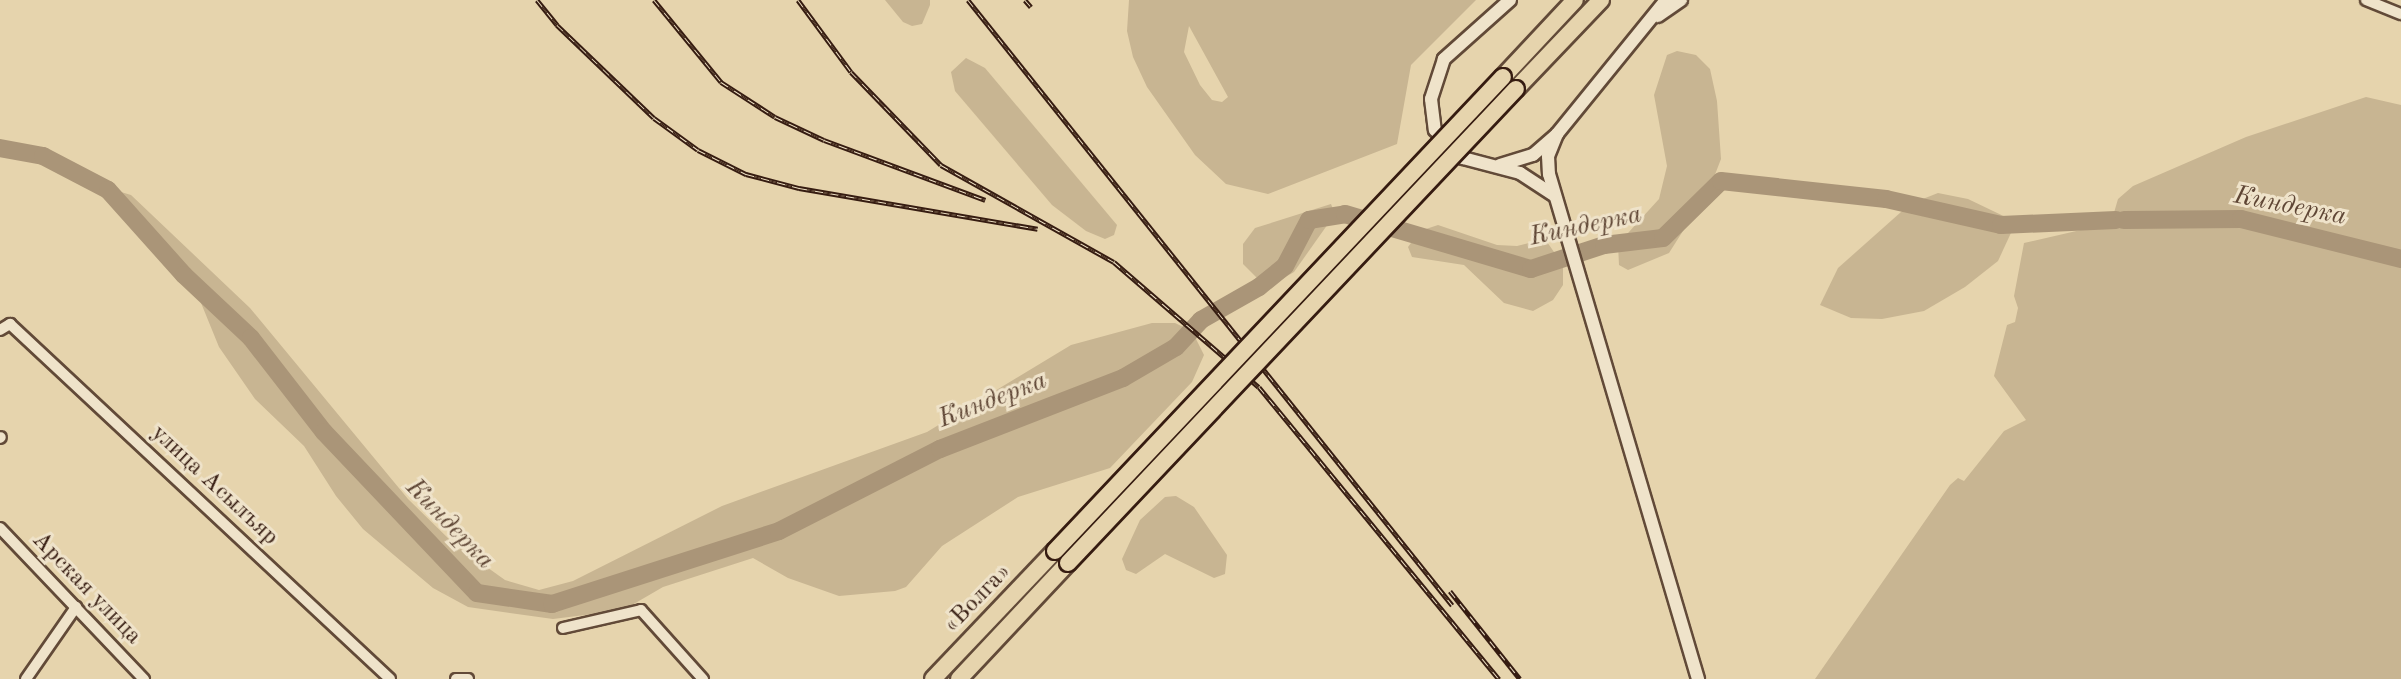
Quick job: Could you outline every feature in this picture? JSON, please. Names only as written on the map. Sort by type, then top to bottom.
[{"type":"highway","name":"«Волга»","points":[[933,679],[1575,0]]},
{"type":"highway","name":"«Волга»","points":[[959,679],[1601,0]]},
{"type":"street","points":[[1510,0],[1444,59],[1431,99],[1435,130],[1448,146],[1463,158],[1536,179],[1555,196]]},
{"type":"street","points":[[1493,167],[1533,155],[1556,134],[1666,0]]},
{"type":"street","points":[[1649,23],[1681,0]]},
{"type":"street","points":[[2367,0],[2401,14]]},
{"type":"street","points":[[1556,134],[1547,166],[1698,679]]},
{"type":"street","name":"улица Асылъяр","points":[[0,330],[10,324],[390,679]]},
{"type":"street","name":"Арская улица","points":[[0,528],[143,679]]},
{"type":"street","points":[[26,679],[76,607]]},
{"type":"street","points":[[563,628],[641,610],[703,679]]},
{"type":"street","points":[[456,679],[468,679]]},
{"type":"shaded area","points":[[885,0],[930,0],[930,5],[922,24],[912,26],[903,22]]},
{"type":"shaded area","points":[[1129,0],[1476,0],[1411,65],[1397,144],[1268,194],[1226,184],[1195,155],[1147,87],[1133,57],[1127,31]],"holes":[[[1189,26],[1228,97],[1222,102],[1212,100],[1200,85],[1184,52]]]},
{"type":"shaded area","points":[[1677,51],[1696,55],[1710,69],[1717,101],[1721,159],[1709,190],[1669,253],[1628,270],[1619,265],[1618,244],[1659,199],[1667,166],[1654,95],[1667,55]]},
{"type":"shaded area","points":[[966,58],[985,68],[1117,225],[1114,235],[1105,239],[1086,231],[1052,205],[955,91],[951,72]]},
{"type":"shaded area","points":[[2366,97],[2401,105],[2401,679],[1815,679],[1950,485],[1958,478],[1964,481],[2004,431],[2026,420],[1994,376],[2007,325],[2015,322],[2018,308],[2014,296],[2024,243],[2111,223],[2118,199],[2133,186],[2246,137]]},
{"type":"shaded area","points":[[121,192],[131,195],[250,308],[408,499],[453,543],[505,580],[539,590],[573,581],[722,506],[927,432],[1071,345],[1152,323],[1175,323],[1192,331],[1204,355],[1192,382],[1110,468],[1018,497],[942,546],[906,587],[895,591],[839,596],[788,578],[753,558],[663,587],[632,605],[601,613],[553,619],[468,607],[433,588],[363,529],[336,496],[304,446],[255,399],[219,347],[199,298],[120,214],[117,201]]},
{"type":"shaded area","points":[[1938,193],[1968,199],[2016,222],[1998,261],[1965,287],[1924,311],[1882,319],[1851,318],[1820,305],[1838,268],[1910,204]]},
{"type":"shaded area","points":[[1331,204],[1335,214],[1294,272],[1277,282],[1257,278],[1243,264],[1243,244],[1255,228]]},
{"type":"shaded area","points":[[1438,225],[1497,245],[1517,246],[1545,239],[1563,265],[1563,285],[1553,300],[1533,311],[1504,303],[1464,265],[1412,257],[1408,247],[1420,231]]},
{"type":"shaded area","points":[[1176,496],[1194,507],[1227,555],[1225,574],[1214,578],[1165,554],[1136,574],[1126,570],[1122,559],[1140,520],[1165,497]]},
{"type":"waterway","name":"Киндерка","points":[[0,148],[43,156],[108,190],[184,275],[251,338],[324,432],[477,593],[552,604],[779,531],[940,449],[1123,378],[1176,347],[1201,320],[1259,287],[1285,266],[1309,220],[1345,214],[1531,269],[1604,245],[1663,238],[1721,181],[1886,199],[2001,225],[2116,220]]},
{"type":"waterway","name":"Киндерка","points":[[2124,220],[2241,219],[2401,259]]},
{"type":"railway","points":[[537,0],[557,25],[654,118],[698,150],[746,174],[799,188],[1038,229]]},
{"type":"railway","points":[[654,0],[721,82],[775,117],[824,140],[985,200]]},
{"type":"railway","points":[[798,0],[851,72],[941,165],[1114,262],[1259,387],[1499,679]]},
{"type":"railway","points":[[968,0],[1452,605]]},
{"type":"railway","points":[[1025,0],[1031,7]]},
{"type":"railway","points":[[1450,591],[1520,679]]}]
